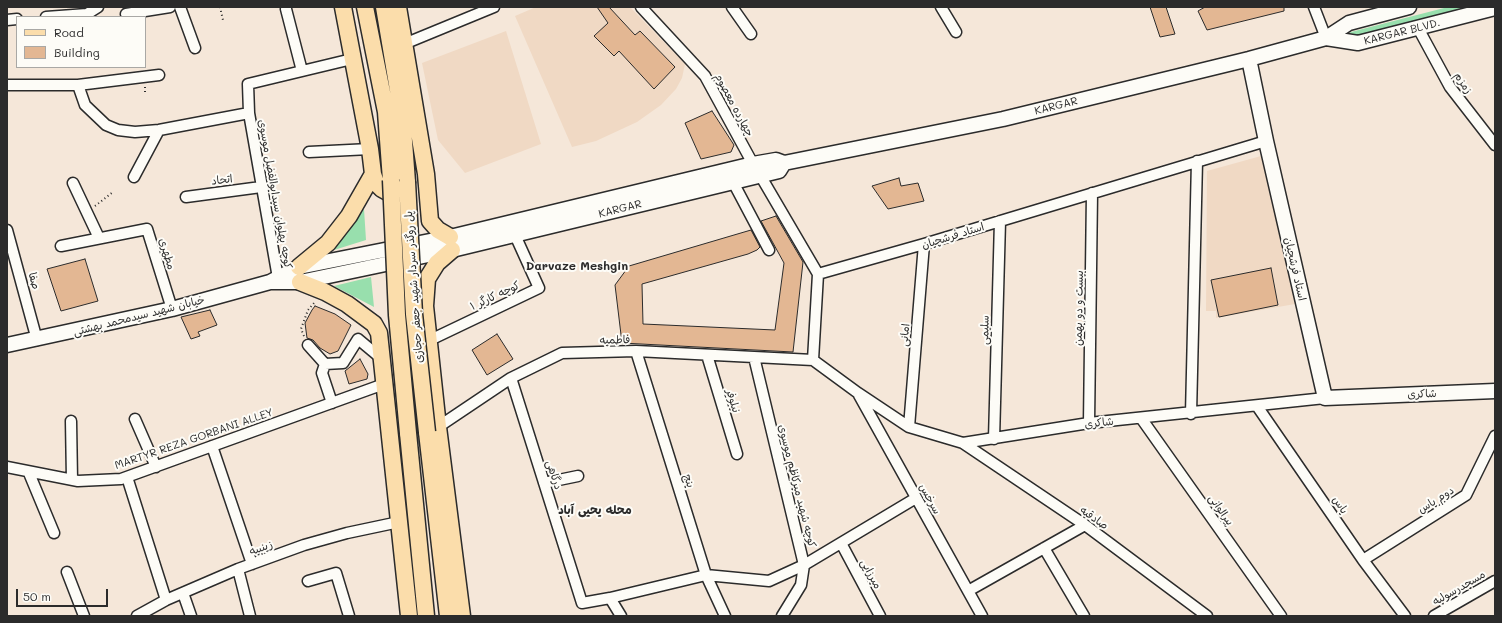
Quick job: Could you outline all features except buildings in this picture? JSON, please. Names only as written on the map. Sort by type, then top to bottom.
[{"type":"main road","points":[[343,7],[370,149],[373,174],[376,183],[390,194],[408,194],[416,189],[426,174]]},
{"type":"main road","name":"پل روگذر سردار شهید جعفر حجازی","points":[[365,7],[386,112],[391,180],[397,315],[426,616]]},
{"type":"main road","name":"پل روگذر سردار شهید جعفر حجازی","points":[[384,7],[402,114],[414,314],[432,429],[448,616]]},
{"type":"main road","points":[[398,7],[426,174],[430,221],[451,243],[427,279],[425,306],[432,429],[462,616]]},
{"type":"main road","name":"KARGAR BLVD.","points":[[1326,38],[1349,23],[1409,7]]},
{"type":"main road","name":"KARGAR BLVD.","points":[[1326,38],[1358,43],[1495,8]]},
{"type":"main road","name":"KARGAR","points":[[451,243],[515,235],[733,182],[776,160],[784,163],[1003,119],[1250,59],[1326,38]]},
{"type":"main road","name":"استاد فرشچیان","points":[[1250,59],[1266,141],[1325,398]]},
{"type":"main road","name":"KARGAR","points":[[451,243],[756,170]]},
{"type":"main road","points":[[373,174],[349,216],[328,243],[300,274],[325,292],[347,304],[374,324],[379,333],[409,616]]},
{"type":"main road","name":"خیابان شهید سیدمحمد بهشتی","points":[[7,345],[37,340],[172,309],[300,274],[451,243]]},
{"type":"main road","name":"شاکری","points":[[1325,398],[1495,391]]},
{"type":"main road","points":[[390,433],[410,426],[423,424],[432,429]]},
{"type":"street","points":[[60,16],[87,14],[98,7]]},
{"type":"street","points":[[126,14],[170,7]]},
{"type":"street","points":[[180,7],[195,48]]},
{"type":"street","points":[[404,44],[482,10],[494,7]]},
{"type":"street","name":"چهارده معصوم","points":[[641,7],[705,76],[756,170]]},
{"type":"street","points":[[732,7],[751,34]]},
{"type":"street","points":[[941,7],[956,32]]},
{"type":"street","points":[[1314,7],[1326,38]]},
{"type":"street","points":[[286,9],[302,71]]},
{"type":"street","name":"زمزم","points":[[1418,28],[1450,87],[1495,145]]},
{"type":"street","name":"کوچه پهلوان سیدابوالفضل موسوی","points":[[274,280],[249,113],[248,84],[352,59]]},
{"type":"street","points":[[7,85],[78,85],[159,75]]},
{"type":"street","name":"کوچه پهلوان سیدابوالفضل موسوی","points":[[78,85],[85,105],[106,125],[118,130],[135,132],[159,130],[249,113]]},
{"type":"street","points":[[134,177],[159,130]]},
{"type":"street","name":"استاد فرشچیان","points":[[818,274],[924,244],[1266,141]]},
{"type":"street","points":[[309,152],[370,149]]},
{"type":"street","points":[[1191,414],[1197,162]]},
{"type":"street","points":[[756,170],[818,274],[813,360]]},
{"type":"street","points":[[733,182],[769,250]]},
{"type":"street","points":[[73,183],[99,238]]},
{"type":"street","name":"اتحاد","points":[[186,197],[261,187]]},
{"type":"street","name":"بیست و دو بهمن","points":[[1090,423],[1092,194]]},
{"type":"street","name":"سلیمی","points":[[994,439],[1000,221]]},
{"type":"street","name":"مطهری","points":[[61,246],[147,229],[172,309]]},
{"type":"street","name":"صفا","points":[[7,230],[37,340]]},
{"type":"street","name":"کوچه کارگر ۱","points":[[428,341],[539,288],[515,235]]},
{"type":"street","name":"امانی","points":[[909,427],[924,244]]},
{"type":"street","points":[[325,364],[343,363],[358,339],[382,359]]},
{"type":"street","points":[[308,345],[325,364]]},
{"type":"street","name":"فاطمیه","points":[[432,429],[511,378],[562,353],[636,351],[813,360]]},
{"type":"street","name":"ینج","points":[[636,351],[706,575],[725,616]]},
{"type":"street","name":"نیلوفر","points":[[707,355],[737,454]]},
{"type":"street","name":"کوچه شهید میرکاظم موسوی","points":[[754,357],[804,565],[801,585],[782,616]]},
{"type":"street","name":"شاکری","points":[[813,360],[858,393],[909,427],[963,444],[1090,423],[1191,414],[1325,398]]},
{"type":"street","points":[[325,364],[322,373],[332,403]]},
{"type":"street","name":"درگاهی","points":[[511,378],[582,602],[610,598]]},
{"type":"street","name":"MARTYR REZA GORBANI ALLEY","points":[[7,467],[29,473],[72,480],[121,479],[384,384]]},
{"type":"street","name":"سرخس","points":[[858,393],[982,616]]},
{"type":"street","name":"یاس","points":[[1257,406],[1363,560],[1405,616]]},
{"type":"street","name":"پیرالوانی","points":[[1141,418],[1281,616]]},
{"type":"street","points":[[135,419],[156,467]]},
{"type":"street","points":[[71,421],[72,480]]},
{"type":"street","name":"دوم یاس","points":[[1363,560],[1466,495],[1495,436]]},
{"type":"street","name":"صادقیه","points":[[963,444],[1085,525],[1207,616]]},
{"type":"street","points":[[212,446],[252,564]]},
{"type":"street","points":[[29,473],[54,533]]},
{"type":"street","points":[[544,483],[578,476]]},
{"type":"street","points":[[127,477],[166,600]]},
{"type":"street","points":[[621,616],[610,598],[706,575],[769,581],[804,565],[916,498]]},
{"type":"street","name":"زینبیه","points":[[137,616],[166,600],[238,569],[340,535],[399,522]]},
{"type":"street","points":[[968,591],[1085,525]]},
{"type":"street","name":"میرزایی","points":[[841,543],[880,616]]},
{"type":"street","points":[[1044,548],[1084,616]]},
{"type":"street","points":[[238,569],[250,616]]},
{"type":"street","points":[[67,572],[84,616]]},
{"type":"street","points":[[308,581],[336,573],[349,616]]},
{"type":"street","name":"مسجدرسولیه","points":[[1434,616],[1495,581]]},
{"type":"street","points":[[183,593],[191,616]]},
{"type":"path","points":[[220,7],[223,20]]},
{"type":"path","points":[[87,212],[113,192]]},
{"type":"path","points":[[308,345],[301,329],[308,310],[325,292]]},
{"type":"shaded area","points":[[536,7],[630,7],[685,64],[682,78],[676,89],[661,105],[637,122],[596,141],[572,147],[515,16]]},
{"type":"shaded area","points":[[506,31],[541,144],[465,173],[438,140],[422,63]]},
{"type":"shaded area","points":[[1261,156],[1295,304],[1216,318],[1216,311],[1206,311],[1207,171]]},
{"type":"green space","points":[[1448,7],[1478,7],[1353,39],[1344,36],[1351,32]]},
{"type":"green space","points":[[364,209],[366,240],[334,250]]},
{"type":"green space","points":[[371,277],[374,307],[334,286]]},
{"type":"district","name":"Darvaze Meshgin","points":[[577,266]]},
{"type":"district","name":"محله یحیی آباد","points":[[595,510]]}]
